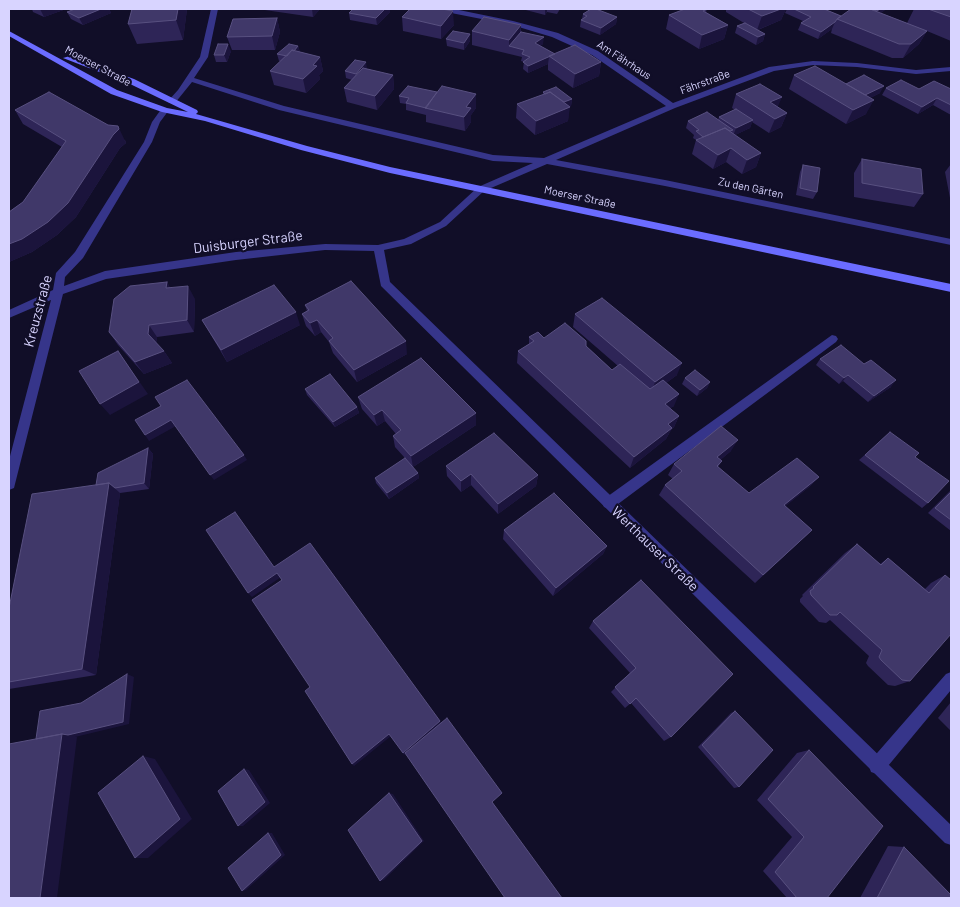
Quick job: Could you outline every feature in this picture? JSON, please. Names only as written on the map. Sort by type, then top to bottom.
[{"type":"main road","name":"Moerser Straße","points":[[9,33],[114,92],[165,110],[207,119],[304,148],[375,166],[481,189],[951,288]]},
{"type":"main road","name":"Moerser Straße","points":[[36,47],[131,81],[207,119]]},
{"type":"street","points":[[172,101],[182,92],[204,57],[214,9]]},
{"type":"street","name":"Am Fährhaus","points":[[444,9],[513,23],[555,35],[595,53],[672,106]]},
{"type":"street","name":"Fährstraße","points":[[481,189],[672,106],[772,69],[813,63],[857,65],[916,72],[951,69]]},
{"type":"street","points":[[190,79],[282,108],[493,158],[546,161]]},
{"type":"street","name":"Kreuzstraße","points":[[9,484],[58,292],[60,276],[79,255],[148,142],[156,122],[165,110]]},
{"type":"street","name":"Zu den Gärten","points":[[546,161],[674,184],[951,242]]},
{"type":"street","name":"Duisburger Straße","points":[[9,314],[58,292],[105,275],[236,256],[325,247],[378,248],[407,242],[443,224],[481,189]]},
{"type":"street","name":"Werthauser Straße","points":[[378,248],[385,283],[951,838]]},
{"type":"street","points":[[608,503],[832,339]]},
{"type":"street","points":[[878,766],[951,679]]},
{"type":"building","points":[[75,9],[101,9],[79,18],[67,12]]},
{"type":"building","points":[[132,9],[178,9],[176,20],[128,24]]},
{"type":"building","points":[[353,9],[385,9],[376,18],[349,13]]},
{"type":"building","points":[[410,9],[453,11],[441,26],[402,17]]},
{"type":"building","points":[[591,9],[617,17],[601,28],[581,20],[587,16],[583,14]]},
{"type":"building","points":[[685,9],[707,9],[703,11],[728,25],[702,35],[669,15]]},
{"type":"building","points":[[748,9],[781,9],[762,16]]},
{"type":"building","points":[[794,9],[824,9],[841,16],[821,32],[801,23],[811,17]]},
{"type":"building","points":[[851,9],[870,9],[927,31],[911,44],[899,44],[837,19]]},
{"type":"building","points":[[928,9],[951,9],[951,17]]},
{"type":"building","points":[[484,17],[521,25],[509,40],[472,31]]},
{"type":"building","points":[[277,18],[272,36],[227,37],[233,19]]},
{"type":"building","points":[[745,23],[765,34],[758,37],[737,26]]},
{"type":"building","points":[[453,31],[470,34],[464,43],[446,39]]},
{"type":"building","points":[[521,32],[544,37],[535,43],[555,54],[528,66],[523,62],[530,57],[522,54],[524,50],[509,46]]},
{"type":"building","points":[[218,44],[228,44],[224,55],[214,55]]},
{"type":"building","points":[[289,44],[298,46],[287,56],[277,54]]},
{"type":"building","points":[[575,45],[601,62],[575,74],[549,56]]},
{"type":"building","points":[[292,50],[320,57],[313,65],[317,66],[303,79],[270,71]]},
{"type":"building","points":[[355,60],[366,62],[356,74],[345,71]]},
{"type":"building","points":[[815,66],[874,100],[853,110],[794,75]]},
{"type":"building","points":[[363,68],[393,75],[375,96],[344,88]]},
{"type":"building","points":[[864,75],[884,86],[865,95],[846,84]]},
{"type":"building","points":[[901,80],[919,89],[934,81],[951,89],[951,105],[937,98],[922,107],[886,88]]},
{"type":"building","points":[[760,84],[782,97],[770,102],[787,113],[775,119],[736,94]]},
{"type":"building","points":[[408,86],[437,92],[426,108],[406,103],[409,98],[399,96]]},
{"type":"building","points":[[442,86],[476,94],[466,107],[471,108],[464,117],[425,108]]},
{"type":"building","points":[[556,87],[572,99],[564,102],[550,92],[545,94],[543,92]]},
{"type":"building","points":[[49,92],[108,125],[118,126],[119,129],[113,135],[68,203],[48,222],[22,239],[9,244],[9,212],[23,202],[66,141],[15,110]]},
{"type":"building","points":[[550,92],[570,107],[536,121],[517,104]]},
{"type":"building","points":[[736,109],[753,120],[736,128],[719,117]]},
{"type":"building","points":[[707,112],[733,130],[730,131],[725,128],[703,137],[696,131],[699,130],[688,121]]},
{"type":"building","points":[[725,128],[761,153],[747,160],[731,148],[718,155],[696,140]]},
{"type":"building","points":[[862,159],[921,169],[923,194],[862,183]]},
{"type":"building","points":[[803,165],[820,168],[817,192],[800,188]]},
{"type":"building","points":[[351,281],[406,341],[354,370],[329,341],[333,338],[317,320],[310,323],[302,314],[309,310],[305,305]]},
{"type":"building","points":[[167,282],[166,288],[188,286],[187,320],[149,325],[148,334],[164,351],[135,362],[109,332],[114,299],[130,286]]},
{"type":"building","points":[[274,285],[296,312],[221,350],[202,320]]},
{"type":"building","points":[[602,298],[682,363],[655,382],[575,314]]},
{"type":"building","points":[[565,323],[586,341],[586,346],[612,370],[620,364],[650,389],[663,380],[679,394],[665,404],[679,416],[668,424],[672,428],[634,457],[518,351],[534,341],[529,337],[538,332],[544,338]]},
{"type":"building","points":[[841,345],[864,364],[871,360],[896,380],[874,396],[848,375],[844,378],[820,359]]},
{"type":"building","points":[[118,351],[139,382],[100,404],[79,371]]},
{"type":"building","points":[[421,358],[476,413],[411,456],[393,436],[401,430],[382,410],[374,415],[358,397]]},
{"type":"building","points":[[695,370],[710,382],[700,390],[685,378]]},
{"type":"building","points":[[330,374],[357,407],[333,422],[305,389]]},
{"type":"building","points":[[187,380],[244,455],[210,475],[171,420],[145,435],[135,420],[161,406],[155,397]]},
{"type":"building","points":[[721,426],[738,440],[717,457],[722,461],[717,466],[749,493],[797,458],[819,477],[784,505],[812,530],[763,575],[665,485],[682,471],[674,464]]},
{"type":"building","points":[[890,432],[919,453],[915,457],[949,481],[928,503],[865,455]]},
{"type":"building","points":[[494,433],[538,475],[498,504],[471,474],[461,481],[446,466]]},
{"type":"building","points":[[148,448],[144,483],[115,488],[109,483],[96,485],[98,473]]},
{"type":"building","points":[[405,458],[418,473],[387,493],[375,478]]},
{"type":"building","points":[[109,483],[82,669],[9,682],[9,608],[32,494]]},
{"type":"building","points":[[951,492],[951,520],[935,508]]},
{"type":"building","points":[[554,493],[607,546],[556,588],[504,530]]},
{"type":"building","points":[[235,512],[274,567],[310,543],[440,721],[403,753],[389,734],[352,764],[305,691],[310,687],[252,600],[282,580],[277,573],[248,593],[206,530]]},
{"type":"building","points":[[857,544],[881,565],[888,558],[929,593],[945,575],[951,580],[951,634],[910,681],[902,680],[881,660],[879,657],[882,650],[840,612],[837,615],[830,615],[811,595],[810,591],[813,587]]},
{"type":"building","points":[[641,580],[733,674],[671,737],[636,698],[630,704],[615,687],[636,668],[593,621]]},
{"type":"building","points":[[127,674],[123,722],[68,735],[62,734],[36,739],[40,711],[81,703]]},
{"type":"building","points":[[735,711],[773,750],[739,787],[702,745]]},
{"type":"building","points":[[447,718],[502,793],[492,802],[562,898],[505,898],[405,753]]},
{"type":"building","points":[[62,734],[40,898],[9,898],[9,744]]},
{"type":"building","points":[[809,750],[883,826],[827,898],[797,898],[775,872],[804,837],[768,799]]},
{"type":"building","points":[[143,756],[180,819],[135,858],[98,793]]},
{"type":"building","points":[[244,769],[265,802],[238,826],[218,791]]},
{"type":"building","points":[[389,793],[422,841],[380,881],[348,830]]},
{"type":"building","points":[[268,833],[281,855],[242,891],[228,868]]},
{"type":"building","points":[[904,847],[951,895],[951,898],[877,898]]}]
